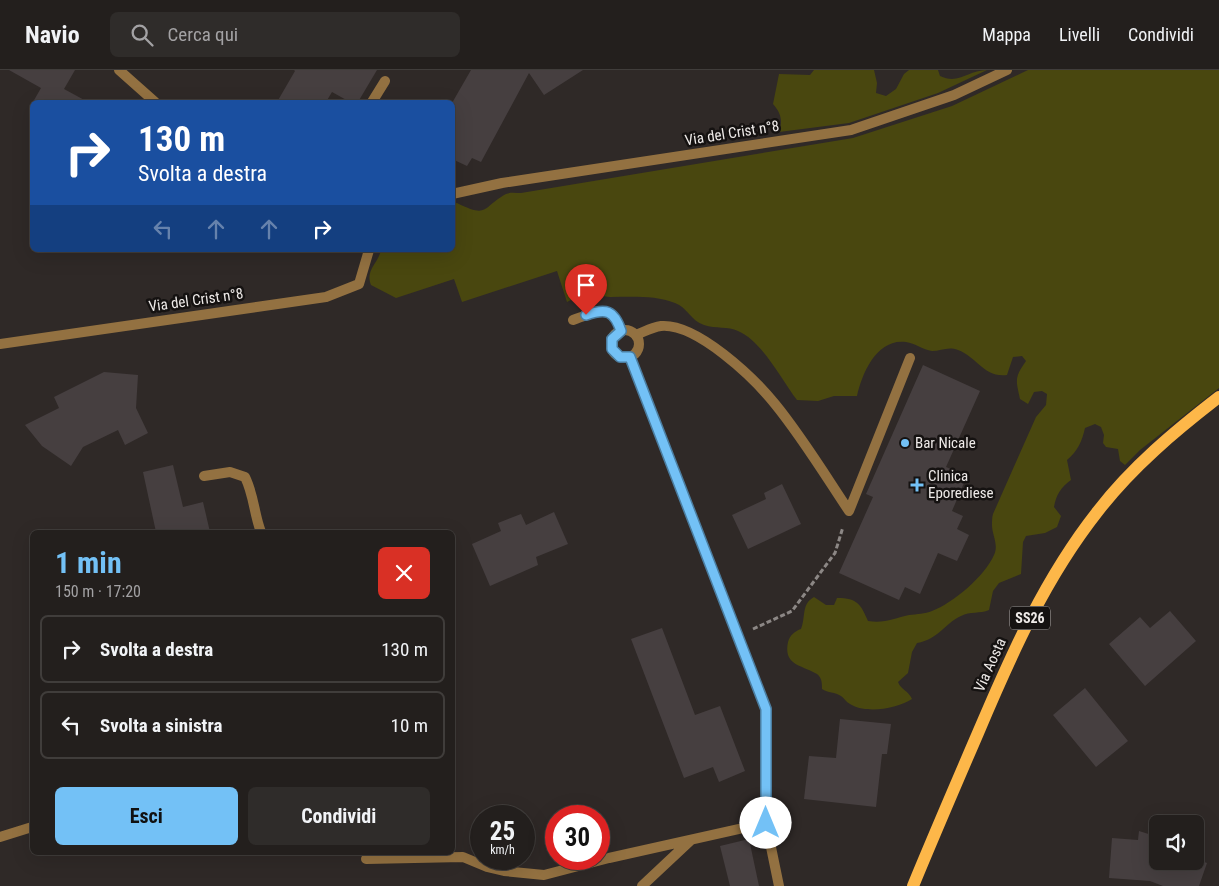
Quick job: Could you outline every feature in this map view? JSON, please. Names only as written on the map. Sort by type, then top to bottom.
[{"type":"main road","name":"Via Aosta","points":[[913,886],[1000,681],[1049,583],[1076,540],[1125,479],[1159,446],[1219,397]]},
{"type":"street","points":[[119,70],[153,100]]},
{"type":"street","name":"Via del Crist n°8","points":[[455,193],[502,183],[851,130],[954,96],[1007,70]]},
{"type":"street","points":[[373,100],[385,81]]},
{"type":"street","name":"Via del Crist n°8","points":[[0,344],[326,296],[359,284],[368,252]]},
{"type":"street","points":[[573,320],[598,311],[610,312],[617,318],[621,331]]},
{"type":"street","points":[[636,336],[662,326],[670,327],[702,338],[717,350],[742,371],[775,404],[850,511]]},
{"type":"street","points":[[621,331],[630,331],[636,336],[639,346],[636,353],[630,357],[620,357],[612,349],[612,339],[621,331]]},
{"type":"street","points":[[630,357],[766,709],[766,823],[779,886]]},
{"type":"street","points":[[850,511],[910,358]]},
{"type":"street","points":[[204,476],[230,472],[245,477],[252,491],[254,511],[260,530]]},
{"type":"street","points":[[366,859],[463,858],[496,869],[544,875],[766,823]]},
{"type":"street","points":[[0,837],[30,829]]},
{"type":"street","points":[[642,886],[691,840]]},
{"type":"path","points":[[738,637],[792,611],[835,552],[850,511]]},
{"type":"shaded area","points":[[814,70],[874,70],[877,83],[876,93],[886,96],[896,89],[904,74],[909,70],[938,70],[940,76],[953,79],[987,70],[938,93],[849,123],[779,132],[780,117],[773,104],[779,74],[810,75]]},
{"type":"shaded area","points":[[1028,70],[1219,70],[1219,388],[1140,450],[1125,465],[1120,461],[1118,449],[1106,447],[1103,443],[1104,435],[1101,427],[1095,424],[1085,428],[1079,446],[1067,460],[1071,480],[1064,485],[1055,503],[1054,507],[1061,516],[1057,527],[1045,533],[1026,536],[1023,542],[1021,574],[999,583],[993,591],[989,610],[961,616],[936,635],[917,643],[912,652],[908,673],[898,682],[912,699],[890,708],[864,709],[850,704],[839,695],[822,689],[821,679],[817,674],[795,664],[788,656],[787,650],[790,637],[801,629],[805,607],[814,597],[826,605],[834,605],[837,598],[850,599],[861,607],[868,621],[884,621],[932,611],[949,602],[976,580],[994,555],[996,544],[992,529],[993,514],[1036,417],[1046,405],[1047,394],[1042,391],[1034,392],[1028,404],[1020,399],[1017,379],[1019,371],[1026,361],[1022,356],[1013,357],[1007,375],[999,375],[986,370],[965,353],[958,350],[932,351],[906,342],[896,342],[879,351],[873,359],[863,377],[857,396],[834,396],[818,401],[797,400],[763,352],[747,336],[734,329],[708,326],[700,323],[679,305],[667,300],[643,297],[607,297],[588,291],[567,302],[557,271],[462,302],[454,279],[396,298],[371,285],[370,275],[380,252],[455,252],[455,204],[480,211],[509,193],[521,193],[853,138],[952,106]]},
{"type":"building","points":[[9,70],[75,70],[64,89],[84,100],[34,100],[41,88]]},
{"type":"building","points":[[377,70],[359,100],[346,100],[332,92],[327,100],[278,100],[295,71]]},
{"type":"building","points":[[471,70],[583,70],[544,95],[529,73],[481,162],[472,158],[467,166],[455,160],[454,100]]},
{"type":"building","name":"Clinica Eporediese","points":[[923,365],[980,391],[946,467],[967,476],[952,511],[963,516],[957,529],[969,535],[957,561],[938,553],[920,594],[905,587],[899,600],[839,573],[873,497],[866,494]]},
{"type":"building","points":[[104,372],[138,375],[136,408],[148,433],[125,445],[118,430],[83,447],[71,466],[42,446],[25,425],[59,408],[54,397]]},
{"type":"building","points":[[173,465],[183,507],[203,502],[210,530],[156,530],[143,472]]},
{"type":"building","points":[[782,484],[801,524],[748,549],[732,515],[766,499],[764,493]]},
{"type":"building","points":[[554,512],[568,544],[536,557],[538,565],[490,586],[472,544],[501,531],[498,523],[521,514],[526,525]]},
{"type":"building","points":[[1170,611],[1196,641],[1145,686],[1109,644],[1140,617],[1150,628]]},
{"type":"building","points":[[662,628],[695,715],[720,706],[745,771],[719,782],[713,767],[684,778],[631,639]]},
{"type":"building","points":[[1085,688],[1128,741],[1096,767],[1053,715]]},
{"type":"building","points":[[840,719],[891,724],[887,754],[882,754],[876,807],[804,799],[809,756],[836,758]]},
{"type":"building","points":[[1139,831],[1149,834],[1149,870],[1204,870],[1204,862],[1207,863],[1199,886],[1163,886],[1150,881],[1109,878],[1112,838],[1138,840]]},
{"type":"building","points":[[749,839],[759,886],[730,886],[720,846]]},
{"type":"place","name":"Bar Nicale","points":[[905,443]]},
{"type":"place","name":"Clinica Eporediese","points":[[917,485]]},
{"type":"route","points":[[586,315],[598,311],[610,312],[617,318],[621,331],[612,339],[612,349],[620,357],[630,357],[766,709],[766,823]]}]
